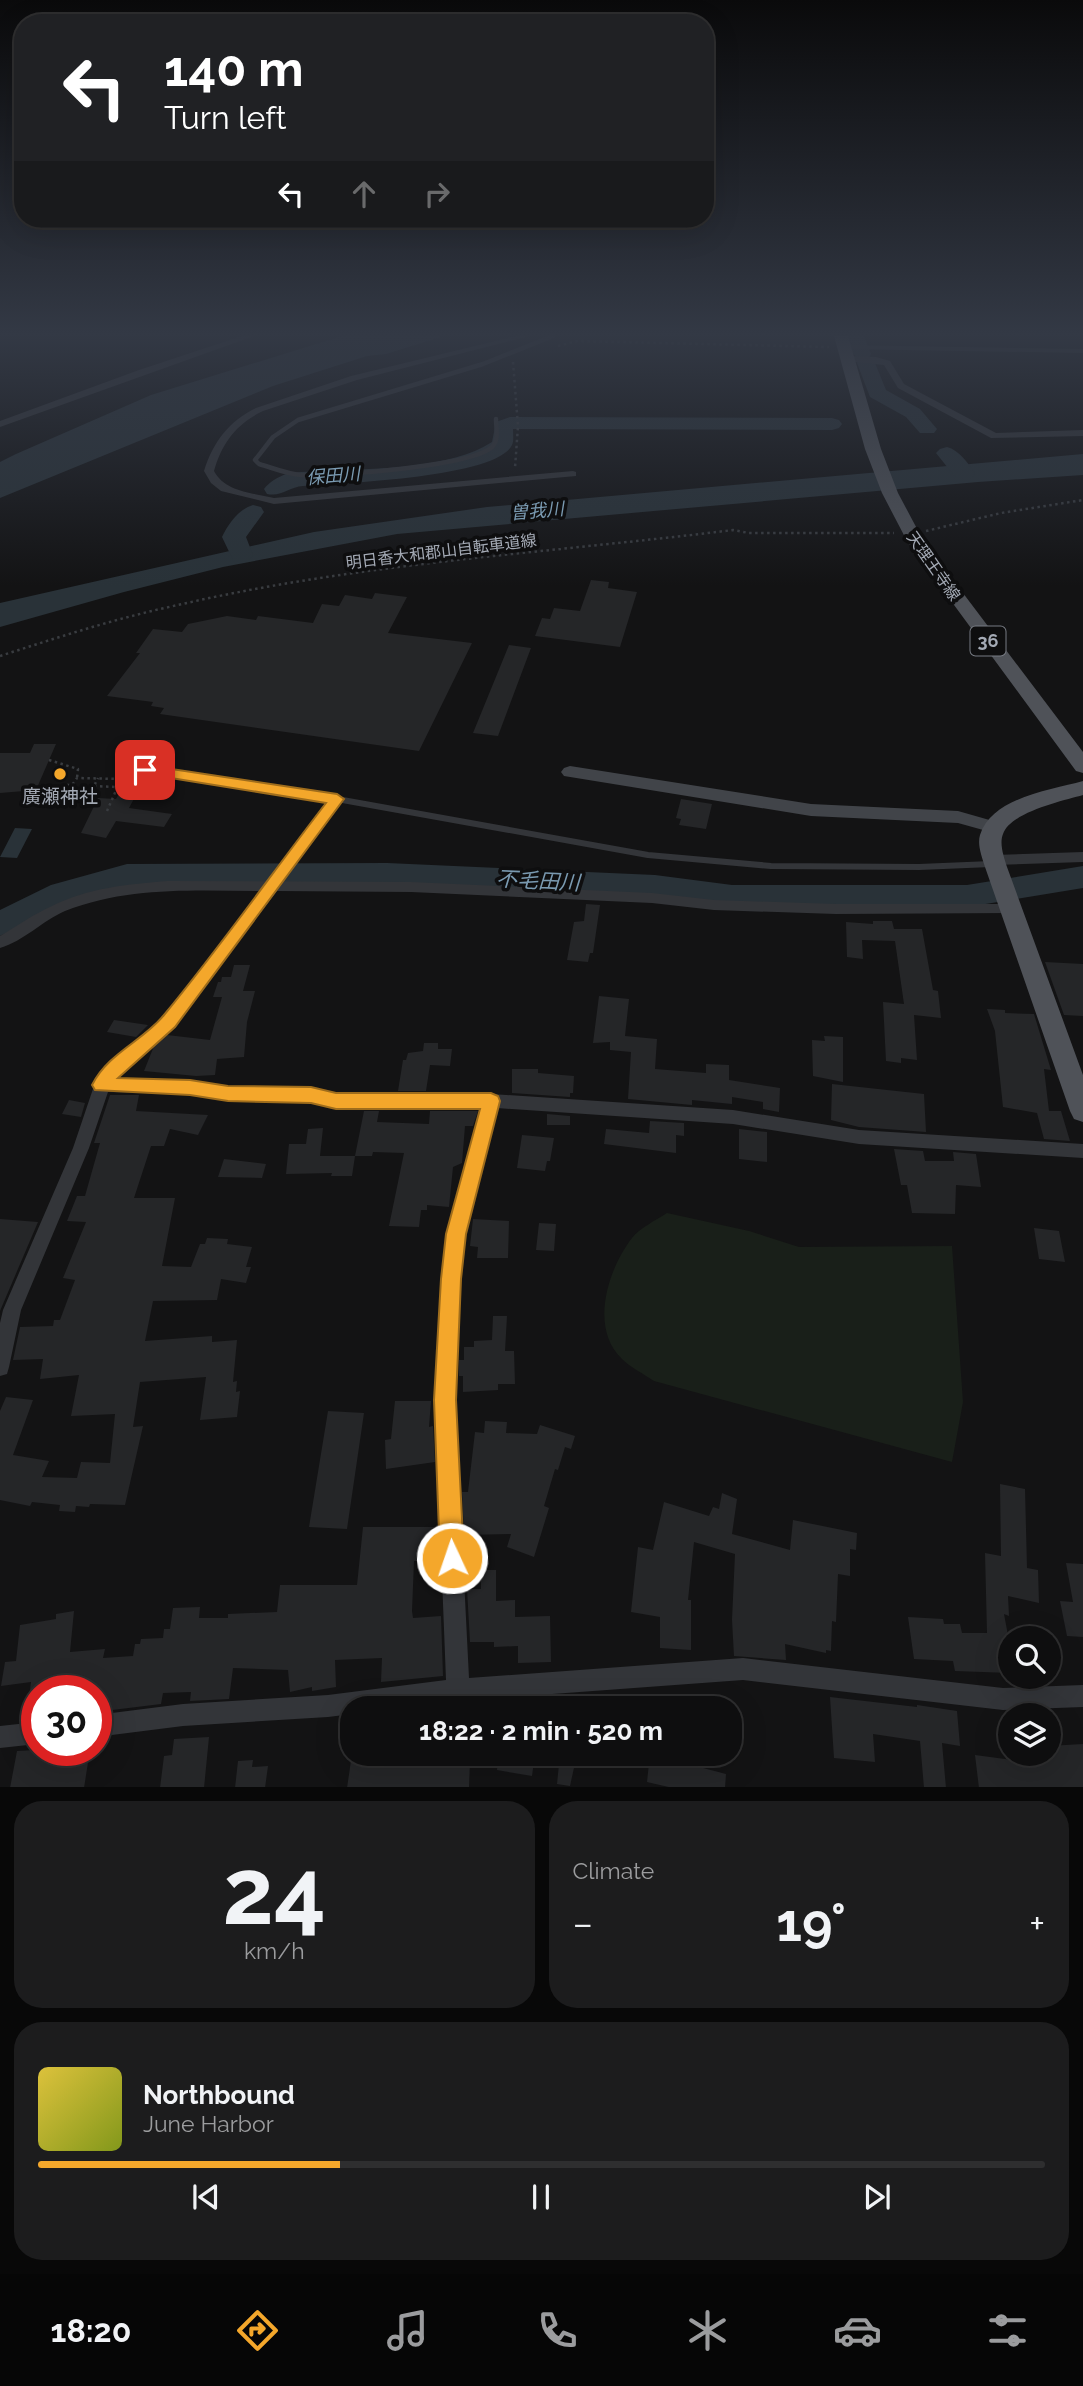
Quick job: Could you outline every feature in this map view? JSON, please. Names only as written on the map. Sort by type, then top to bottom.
[{"type":"main road","name":"天理王寺線","points":[[865,419],[873,449],[899,511],[933,568],[1083,766]]},
{"type":"main road","points":[[1083,788],[1021,808],[994,827],[990,838],[1002,883],[1083,1111]]},
{"type":"street","points":[[242,419],[225,435],[216,448],[209,471],[214,481],[224,489],[274,501],[573,474]]},
{"type":"street","points":[[962,419],[993,436],[1083,433]]},
{"type":"street","points":[[570,772],[811,810],[958,817],[994,827]]},
{"type":"street","points":[[0,943],[57,909],[117,890],[169,886],[411,887],[652,898],[714,905],[836,909],[1002,883],[1077,857],[1083,845]]},
{"type":"street","points":[[0,1367],[12,1310],[76,1161],[102,1085],[119,1063],[168,1023],[273,887]]},
{"type":"street","points":[[102,1085],[190,1087],[228,1093],[311,1095],[336,1101],[491,1101],[733,1117],[859,1136],[1083,1151]]},
{"type":"street","points":[[458,1690],[445,1400],[451,1279],[456,1234],[491,1101]]},
{"type":"street","points":[[112,1724],[183,1716],[328,1706],[458,1690],[743,1669],[1003,1699],[1083,1696]]},
{"type":"street","points":[[0,1737],[21,1735]]},
{"type":"lane","points":[[300,419],[275,434],[262,447],[255,460],[259,464],[307,475],[432,465],[468,458],[493,447],[496,419]]},
{"type":"lane","points":[[145,770],[337,799],[648,855],[771,866],[919,867],[1002,883]]},
{"type":"lane","points":[[273,887],[337,799]]},
{"type":"path","points":[[518,419],[513,467],[520,470]]},
{"type":"path","points":[[926,531],[1001,513],[1083,500]]},
{"type":"path","name":"明日香大和郡山自転車道線","points":[[0,656],[147,611],[353,573],[733,530],[749,533],[894,533]]},
{"type":"path","points":[[49,760],[78,769],[78,778]]},
{"type":"path","points":[[67,785],[78,778],[121,779],[145,770]]},
{"type":"path","points":[[94,786],[98,778]]},
{"type":"path","points":[[107,811],[121,779]]},
{"type":"path","points":[[85,791],[94,786],[117,787]]},
{"type":"shaded area","points":[[667,1213],[749,1231],[799,1247],[952,1246],[963,1402],[952,1462],[654,1381],[622,1359],[612,1346],[606,1331],[604,1315],[610,1282],[623,1251],[632,1238]]},
{"type":"water","points":[[95,419],[192,419],[0,498],[0,462]]},
{"type":"water","name":"曽我川","points":[[1083,454],[1083,475],[397,534],[223,567],[0,627],[0,603],[314,532],[487,507]]},
{"type":"water","points":[[15,828],[32,829],[17,858],[0,857]]},
{"type":"building","points":[[591,580],[609,582],[608,588],[637,592],[620,647],[535,636],[542,618],[550,619],[554,608],[580,611]]},
{"type":"building","points":[[375,593],[407,597],[388,633],[472,643],[419,751],[160,714],[164,708],[151,706],[153,702],[107,696],[140,653],[136,653],[153,629],[182,632],[188,624],[227,616],[256,620],[258,616],[313,623],[322,604],[339,606],[345,595],[372,599]]},
{"type":"building","points":[[509,645],[531,648],[498,736],[473,733]]},
{"type":"building","points":[[34,744],[56,744],[36,790],[0,793],[0,753],[30,753]]},
{"type":"building","points":[[127,780],[143,782],[129,808],[172,814],[164,827],[116,821],[106,838],[81,833],[98,798],[116,799]]},
{"type":"building","points":[[681,799],[712,804],[706,829],[679,825],[681,819],[676,818]]},
{"type":"building","points":[[586,904],[600,905],[593,953],[590,953],[588,962],[567,960],[574,922],[584,921]]},
{"type":"building","points":[[873,921],[892,921],[894,929],[922,929],[933,990],[938,991],[941,1018],[914,1015],[917,1060],[901,1058],[901,1063],[886,1061],[883,1002],[904,1004],[895,941],[862,940],[863,959],[847,957],[846,922],[873,924]]},
{"type":"building","points":[[1045,962],[1083,964],[1083,1016],[1064,1015]]},
{"type":"building","points":[[234,965],[250,965],[243,991],[255,991],[247,1022],[244,1057],[217,1059],[215,1075],[144,1071],[154,1046],[167,1035],[210,1040],[222,997],[213,997],[222,977],[231,977]]},
{"type":"building","points":[[599,996],[629,999],[625,1036],[657,1039],[655,1069],[706,1073],[706,1064],[729,1065],[729,1080],[780,1088],[779,1112],[763,1109],[763,1102],[732,1097],[732,1104],[692,1100],[692,1105],[628,1099],[631,1052],[610,1050],[610,1042],[593,1043]]},
{"type":"building","points":[[987,1009],[1034,1014],[1051,1070],[1044,1069],[1049,1111],[1061,1111],[1070,1141],[1044,1139],[1037,1113],[1003,1107],[995,1031]]},
{"type":"building","points":[[114,1020],[148,1025],[136,1037],[107,1032]]},
{"type":"building","points":[[824,1036],[843,1037],[843,1082],[813,1076],[812,1040],[825,1041]]},
{"type":"building","points":[[424,1043],[438,1043],[438,1049],[452,1049],[450,1066],[430,1065],[426,1091],[398,1091],[403,1060],[406,1060],[408,1053],[423,1051]]},
{"type":"building","points":[[512,1069],[538,1069],[538,1073],[574,1076],[573,1093],[570,1093],[570,1097],[512,1093]]},
{"type":"building","points":[[832,1084],[924,1094],[926,1132],[859,1127],[831,1120]]},
{"type":"building","points":[[110,1095],[139,1095],[136,1111],[208,1115],[198,1135],[170,1129],[164,1146],[151,1146],[134,1198],[175,1198],[162,1266],[191,1267],[200,1244],[205,1244],[207,1238],[228,1239],[227,1244],[252,1247],[246,1267],[251,1267],[246,1283],[221,1279],[217,1300],[153,1301],[145,1341],[212,1336],[212,1342],[237,1340],[233,1382],[237,1381],[236,1392],[240,1391],[237,1417],[200,1420],[206,1377],[140,1382],[133,1427],[143,1426],[125,1505],[90,1504],[89,1507],[76,1506],[75,1512],[59,1511],[60,1505],[32,1502],[30,1506],[0,1500],[0,1411],[6,1397],[33,1400],[13,1455],[49,1461],[42,1477],[77,1478],[81,1462],[110,1463],[115,1414],[71,1416],[79,1375],[40,1379],[43,1359],[13,1360],[20,1327],[53,1326],[54,1320],[60,1320],[75,1280],[63,1278],[86,1222],[67,1221],[77,1196],[85,1196],[100,1143],[94,1143]]},
{"type":"building","points":[[69,1100],[85,1103],[81,1117],[62,1114]]},
{"type":"building","points":[[364,1111],[379,1111],[377,1122],[429,1124],[430,1111],[478,1111],[473,1126],[465,1126],[462,1163],[453,1167],[449,1207],[427,1205],[427,1210],[421,1210],[419,1227],[389,1226],[404,1153],[373,1152],[372,1156],[355,1156]]},
{"type":"building","points":[[547,1114],[570,1116],[570,1125],[547,1125]]},
{"type":"building","points":[[650,1121],[684,1123],[684,1136],[676,1135],[676,1153],[604,1144],[606,1129],[649,1133]]},
{"type":"building","points":[[323,1128],[320,1156],[355,1156],[352,1176],[331,1176],[332,1173],[286,1174],[289,1144],[306,1144],[308,1129]]},
{"type":"building","points":[[739,1129],[767,1132],[767,1162],[739,1159]]},
{"type":"building","points":[[522,1135],[554,1138],[550,1161],[547,1161],[545,1171],[517,1168]]},
{"type":"building","points":[[894,1149],[923,1151],[925,1161],[954,1161],[953,1152],[976,1154],[981,1187],[956,1185],[955,1214],[912,1213],[907,1185],[901,1185]]},
{"type":"building","points":[[224,1159],[266,1164],[262,1178],[218,1177]]},
{"type":"building","points":[[0,1219],[38,1222],[0,1311]]},
{"type":"building","points":[[473,1219],[509,1221],[508,1258],[477,1258],[478,1247],[470,1246]]},
{"type":"building","points":[[539,1223],[556,1224],[554,1251],[536,1250]]},
{"type":"building","points":[[1034,1228],[1059,1231],[1065,1262],[1039,1259]]},
{"type":"building","points":[[493,1316],[507,1316],[505,1351],[514,1351],[515,1384],[498,1384],[498,1390],[463,1392],[459,1360],[464,1360],[464,1347],[474,1347],[474,1341],[492,1340]]},
{"type":"building","points":[[395,1401],[431,1401],[429,1427],[433,1426],[435,1462],[386,1469],[385,1440],[391,1439]]},
{"type":"building","points":[[328,1411],[364,1413],[347,1529],[309,1527]]},
{"type":"building","points":[[485,1421],[507,1422],[506,1433],[537,1434],[540,1425],[575,1436],[571,1449],[565,1447],[558,1470],[555,1469],[544,1506],[549,1508],[534,1557],[507,1547],[511,1534],[464,1535],[462,1492],[468,1492],[475,1432],[484,1433]]},
{"type":"building","points":[[1000,1484],[1025,1489],[1027,1568],[1038,1570],[1039,1603],[1008,1596],[1009,1616],[1004,1614],[1006,1626],[998,1626],[998,1673],[955,1671],[953,1661],[914,1659],[908,1617],[943,1619],[944,1624],[960,1624],[962,1633],[987,1633],[985,1553],[1001,1556]]},
{"type":"building","points":[[722,1493],[737,1499],[732,1534],[790,1550],[793,1520],[857,1533],[856,1550],[850,1549],[850,1576],[838,1574],[836,1622],[832,1621],[831,1651],[826,1650],[826,1653],[785,1644],[786,1660],[734,1656],[732,1620],[735,1554],[694,1542],[688,1600],[691,1600],[691,1650],[660,1648],[660,1617],[631,1612],[638,1547],[653,1550],[664,1502],[709,1516],[713,1507],[719,1509]]},
{"type":"building","points":[[363,1527],[437,1527],[437,1561],[414,1561],[412,1611],[413,1618],[441,1616],[443,1676],[381,1682],[382,1658],[335,1660],[336,1687],[312,1691],[312,1687],[290,1692],[288,1670],[233,1668],[229,1699],[190,1701],[191,1692],[163,1693],[161,1704],[112,1710],[112,1675],[21,1675],[21,1683],[1,1686],[5,1662],[16,1661],[20,1625],[56,1619],[56,1614],[74,1611],[70,1652],[105,1649],[103,1658],[133,1656],[135,1644],[140,1644],[141,1639],[163,1638],[164,1629],[170,1629],[173,1608],[200,1607],[199,1618],[228,1618],[228,1614],[277,1612],[280,1585],[357,1585]]},
{"type":"building","points":[[1066,1563],[1083,1564],[1083,1637],[1067,1636],[1060,1601],[1073,1602]]},
{"type":"building","points":[[481,1570],[496,1570],[496,1601],[515,1600],[515,1617],[550,1616],[551,1662],[518,1663],[518,1646],[494,1647],[494,1642],[470,1642],[467,1589],[481,1589]]},
{"type":"building","points":[[830,1697],[957,1711],[960,1746],[942,1743],[946,1787],[924,1787],[920,1741],[873,1734],[875,1762],[834,1758]]},
{"type":"building","points":[[209,1737],[204,1787],[160,1787],[164,1756],[172,1755],[174,1739]]},
{"type":"building","points":[[1083,1744],[1083,1787],[979,1787],[975,1755],[998,1758],[998,1766],[1061,1766],[1061,1745]]},
{"type":"building","points":[[17,1751],[21,1751],[21,1766],[87,1766],[84,1787],[10,1787]]},
{"type":"building","points":[[253,1760],[252,1767],[268,1766],[265,1787],[235,1787],[238,1761]]},
{"type":"building","points":[[350,1766],[470,1766],[469,1787],[347,1787]]},
{"type":"building","points":[[498,1766],[533,1766],[532,1776],[497,1770]]},
{"type":"building","points":[[559,1766],[574,1766],[570,1786],[557,1784]]},
{"type":"building","points":[[649,1766],[695,1766],[726,1774],[725,1787],[669,1787],[647,1782]]},
{"type":"waterway","name":"保田川","points":[[919,419],[927,429]]},
{"type":"waterway","name":"保田川","points":[[275,489],[290,480],[402,472],[464,462],[487,454],[502,444],[503,426],[510,423],[832,424]]},
{"type":"waterway","name":"保田川","points":[[947,453],[964,473]]},
{"type":"waterway","name":"保田川","points":[[241,555],[234,537],[238,528],[253,512]]},
{"type":"waterway","name":"不毛田川","points":[[0,924],[62,893],[127,875],[387,874],[655,886],[732,896],[967,896],[1083,877]]},
{"type":"place","name":"廣瀬神社","points":[[60,774]]},
{"type":"route","points":[[145,770],[337,799],[168,1023],[119,1063],[102,1085],[190,1087],[228,1093],[311,1095],[336,1101],[491,1101],[456,1234],[451,1279],[445,1400],[452,1558]]}]
